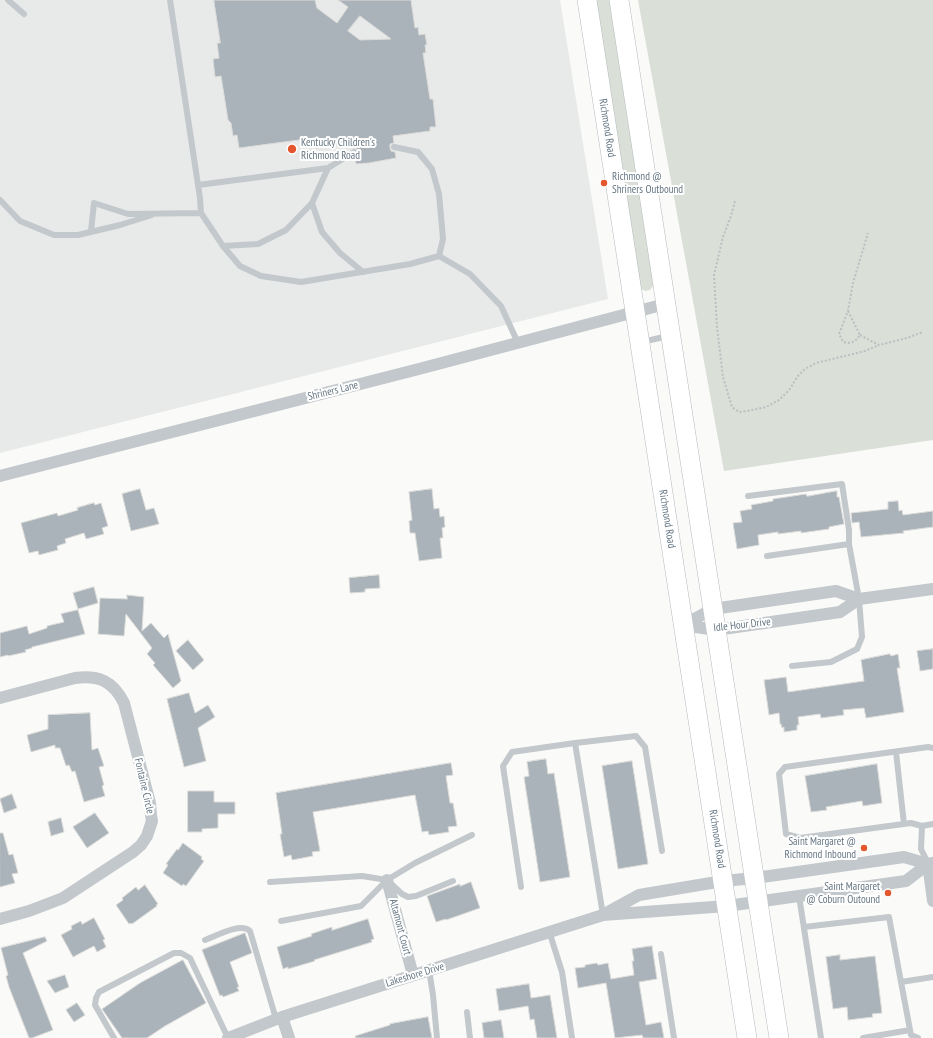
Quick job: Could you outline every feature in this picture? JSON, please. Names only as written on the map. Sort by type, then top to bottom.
[{"type":"main road","name":"Richmond Road","points":[[587,0],[748,1038]]},
{"type":"main road","points":[[619,0],[779,1038]]},
{"type":"street","name":"Shriners Lane","points":[[0,476],[665,304]]},
{"type":"street","name":"Idle Hour Drive","points":[[684,625],[716,630],[840,612],[859,599],[933,589]]},
{"type":"street","name":"Idle Hour Drive","points":[[684,625],[713,609],[836,591],[859,599]]},
{"type":"street","name":"Fontaine Circle","points":[[0,698],[75,678],[88,676],[98,678],[112,687],[124,703],[150,803],[152,821],[147,836],[141,845],[133,852],[63,898],[29,912],[0,919]]},
{"type":"street","name":"Lakeshore Drive","points":[[228,1038],[279,1018],[603,915],[639,896],[723,880],[755,878],[904,856],[931,864]]},
{"type":"street","name":"Lakeshore Drive","points":[[603,915],[728,906],[906,881],[931,864]]},
{"type":"street","points":[[931,864],[933,901]]},
{"type":"street","name":"Altamont Court","points":[[387,880],[413,975]]},
{"type":"street","points":[[279,1018],[289,1038]]},
{"type":"lane","points":[[8,0],[24,14]]},
{"type":"lane","points":[[170,0],[201,213],[240,266],[261,276],[301,282],[410,264],[439,256],[470,274],[501,306],[518,343]]},
{"type":"lane","points":[[394,147],[418,152],[432,169],[438,194],[443,239],[439,256]]},
{"type":"lane","points":[[198,185],[328,168],[354,152]]},
{"type":"lane","points":[[224,246],[258,244],[286,230],[312,203],[328,168]]},
{"type":"lane","points":[[0,200],[20,221],[54,235],[78,235],[120,225],[152,215]]},
{"type":"lane","points":[[91,231],[94,203],[128,214],[152,215],[201,213]]},
{"type":"lane","points":[[312,203],[322,232],[340,253],[363,272]]},
{"type":"lane","points":[[640,342],[670,336]]},
{"type":"lane","points":[[748,496],[842,484],[850,530],[849,544],[859,599],[862,637],[856,649],[832,662],[792,666]]},
{"type":"lane","points":[[767,556],[849,544]]},
{"type":"lane","points":[[521,887],[503,766],[512,752],[636,736],[645,747],[662,851]]},
{"type":"lane","points":[[575,743],[603,915]]},
{"type":"lane","points":[[933,748],[928,747],[785,767],[780,774],[786,834],[800,838],[911,823],[922,826],[933,824]]},
{"type":"lane","points":[[896,752],[904,824]]},
{"type":"lane","points":[[922,826],[921,849],[931,864]]},
{"type":"lane","points":[[281,921],[361,906],[387,880],[415,863],[472,835]]},
{"type":"lane","points":[[270,882],[362,876],[387,880],[402,894],[416,896],[453,881]]},
{"type":"lane","points":[[799,896],[820,1038]]},
{"type":"lane","points":[[804,927],[889,917],[911,1035],[918,1038]]},
{"type":"lane","points":[[205,940],[240,927],[247,928],[250,931],[279,1018]]},
{"type":"lane","points":[[549,931],[562,972],[572,1038]]},
{"type":"lane","points":[[114,1038],[95,1005],[99,992],[174,953],[182,953],[190,958],[228,1038]]},
{"type":"lane","points":[[661,954],[674,1038]]},
{"type":"lane","points":[[429,970],[437,1038]]},
{"type":"lane","points":[[901,982],[933,977]]},
{"type":"lane","points":[[467,1012],[470,1038]]},
{"type":"lane","points":[[863,1038],[910,1030]]},
{"type":"path","points":[[735,201],[714,275],[717,327],[724,377],[732,407],[739,412],[748,412],[766,407],[779,400],[790,389],[796,377],[805,369],[816,363],[866,351],[879,345],[907,338],[922,332]]},
{"type":"path","points":[[860,335],[856,341],[850,344],[843,342],[839,334],[848,311],[853,283],[868,233]]},
{"type":"path","points":[[848,311],[860,335],[879,345]]},
{"type":"shaded area","name":"Kentucky Children's Richmond Road","points":[[0,0],[560,0],[608,299],[0,453]]},
{"type":"shaded area","points":[[594,0],[610,0],[653,282],[653,286],[650,290],[645,291],[640,288]]},
{"type":"shaded area","points":[[638,0],[933,0],[933,440],[724,471]]},
{"type":"building","points":[[214,0],[315,0],[317,8],[337,23],[348,7],[338,0],[411,0],[415,28],[418,27],[419,35],[425,34],[427,45],[425,45],[426,53],[423,53],[430,99],[433,99],[436,127],[430,127],[430,131],[393,136],[394,143],[390,144],[390,148],[391,151],[395,152],[396,158],[369,163],[356,164],[355,157],[358,154],[358,151],[354,148],[353,143],[315,148],[314,138],[239,148],[237,135],[233,136],[231,123],[228,120],[221,76],[215,77],[213,59],[219,58],[217,43],[220,43]],"holes":[[[360,16],[391,39],[360,40],[348,31]]]},
{"type":"building","points":[[140,489],[146,510],[154,508],[159,524],[131,531],[122,494]]},
{"type":"building","points":[[432,489],[434,509],[439,508],[440,517],[444,516],[445,527],[442,528],[443,538],[440,538],[442,558],[419,561],[415,533],[410,533],[409,521],[412,520],[409,492]]},
{"type":"building","points":[[837,491],[837,497],[839,497],[844,524],[829,527],[829,529],[801,533],[801,531],[778,534],[778,532],[758,535],[759,545],[737,549],[733,523],[742,522],[740,511],[752,509],[751,505],[773,501],[773,499],[806,494],[807,496]]},
{"type":"building","points":[[898,501],[899,511],[902,510],[903,515],[933,511],[933,527],[903,531],[904,533],[861,537],[859,522],[852,523],[851,513],[888,509],[888,502]]},
{"type":"building","points":[[94,503],[95,505],[101,503],[108,526],[102,528],[104,534],[86,539],[84,533],[65,539],[66,543],[57,546],[58,550],[39,555],[38,551],[29,553],[21,523],[57,513],[58,516]]},
{"type":"building","points":[[379,575],[380,588],[365,589],[365,592],[350,593],[349,578]]},
{"type":"building","points":[[94,587],[98,603],[78,609],[73,593]]},
{"type":"building","points":[[127,595],[144,597],[142,631],[151,623],[164,638],[168,634],[181,681],[173,688],[153,665],[155,663],[147,654],[152,648],[126,614],[124,636],[98,634],[100,598],[127,599]]},
{"type":"building","points":[[78,610],[85,634],[32,647],[25,650],[26,652],[0,657],[0,633],[27,626],[29,634],[47,628],[47,626],[64,622],[61,614]]},
{"type":"building","points":[[188,640],[204,660],[193,670],[176,651]]},
{"type":"building","points":[[933,649],[933,669],[920,671],[917,651]]},
{"type":"building","points":[[890,654],[891,656],[898,654],[900,668],[897,668],[904,712],[866,718],[864,708],[843,710],[844,715],[821,718],[820,714],[798,717],[799,725],[797,725],[797,730],[784,732],[784,727],[782,728],[780,724],[779,713],[769,715],[764,680],[786,677],[788,692],[864,681],[861,660]]},
{"type":"building","points":[[189,693],[195,713],[208,705],[215,717],[198,728],[206,761],[184,767],[167,699]]},
{"type":"building","points":[[90,713],[92,750],[98,748],[104,766],[99,767],[104,785],[102,786],[105,796],[84,802],[75,771],[72,772],[69,765],[66,766],[60,748],[55,748],[55,745],[31,752],[27,735],[48,729],[48,715]]},
{"type":"building","points":[[546,759],[548,774],[554,773],[570,877],[540,882],[524,777],[529,776],[527,762]]},
{"type":"building","points":[[632,761],[648,864],[618,869],[602,766]]},
{"type":"building","points":[[451,763],[453,775],[446,776],[450,803],[453,803],[457,826],[448,827],[449,832],[429,835],[428,831],[422,832],[415,795],[313,812],[320,851],[312,852],[313,856],[292,860],[291,855],[284,857],[276,793]]},
{"type":"building","points":[[877,764],[882,803],[863,806],[862,801],[826,807],[827,810],[811,812],[805,776]]},
{"type":"building","points":[[188,791],[214,791],[214,802],[235,802],[235,814],[218,814],[218,828],[202,829],[202,832],[188,832]]},
{"type":"building","points":[[12,794],[17,808],[4,813],[0,799]]},
{"type":"building","points":[[95,813],[109,833],[87,848],[73,827]]},
{"type":"building","points":[[61,818],[64,832],[51,836],[48,822]]},
{"type":"building","points":[[0,833],[3,833],[9,855],[13,854],[18,873],[12,874],[15,883],[0,887]]},
{"type":"building","points":[[183,843],[202,857],[201,859],[204,861],[186,886],[183,884],[182,886],[163,873],[168,865],[166,864]]},
{"type":"building","points":[[471,882],[480,908],[436,922],[427,896],[460,884],[460,886]]},
{"type":"building","points":[[145,885],[158,904],[132,924],[129,924],[116,905],[136,887],[138,890]]},
{"type":"building","points":[[94,918],[105,939],[103,940],[106,947],[97,952],[94,946],[73,957],[61,935],[72,929],[71,926],[81,921],[82,924]]},
{"type":"building","points":[[368,919],[374,939],[371,940],[372,942],[314,960],[315,961],[288,969],[288,967],[283,969],[277,947],[312,936],[311,934],[332,927],[332,930]]},
{"type":"building","points":[[245,933],[252,953],[230,962],[239,991],[223,997],[222,995],[220,996],[202,950]]},
{"type":"building","points":[[45,937],[47,941],[23,953],[53,1030],[29,1038],[9,987],[6,976],[8,975],[1,948]]},
{"type":"building","points":[[652,946],[657,979],[639,982],[646,1025],[661,1022],[664,1038],[643,1038],[642,1035],[615,1038],[606,983],[578,988],[575,968],[585,967],[585,965],[597,963],[598,965],[608,963],[611,979],[634,975],[632,949]]},
{"type":"building","points":[[840,955],[840,960],[875,956],[882,1013],[872,1014],[873,1017],[848,1020],[847,1007],[833,1009],[826,957]]},
{"type":"building","points":[[183,960],[206,1003],[147,1038],[122,1038],[102,1009],[140,983]]},
{"type":"building","points":[[65,975],[69,987],[55,993],[47,981]]},
{"type":"building","points":[[529,984],[531,998],[550,995],[557,1038],[537,1038],[534,1019],[530,1020],[528,1006],[499,1011],[496,989]]},
{"type":"building","points":[[77,1003],[85,1015],[74,1022],[66,1010]]},
{"type":"building","points":[[428,1017],[432,1038],[356,1038],[355,1036],[390,1024]]},
{"type":"building","points":[[501,1020],[504,1038],[484,1038],[482,1023]]},
{"type":"place","name":"Kentucky Children's Richmond Road","points":[[292,149]]},
{"type":"place","name":"Richmond @ Shriners Outbound","points":[[604,183]]},
{"type":"place","name":"Saint Margaret @ Richmond Inbound","points":[[864,848]]},
{"type":"place","name":"Saint Margaret @ Coburn Outound","points":[[888,893]]}]
